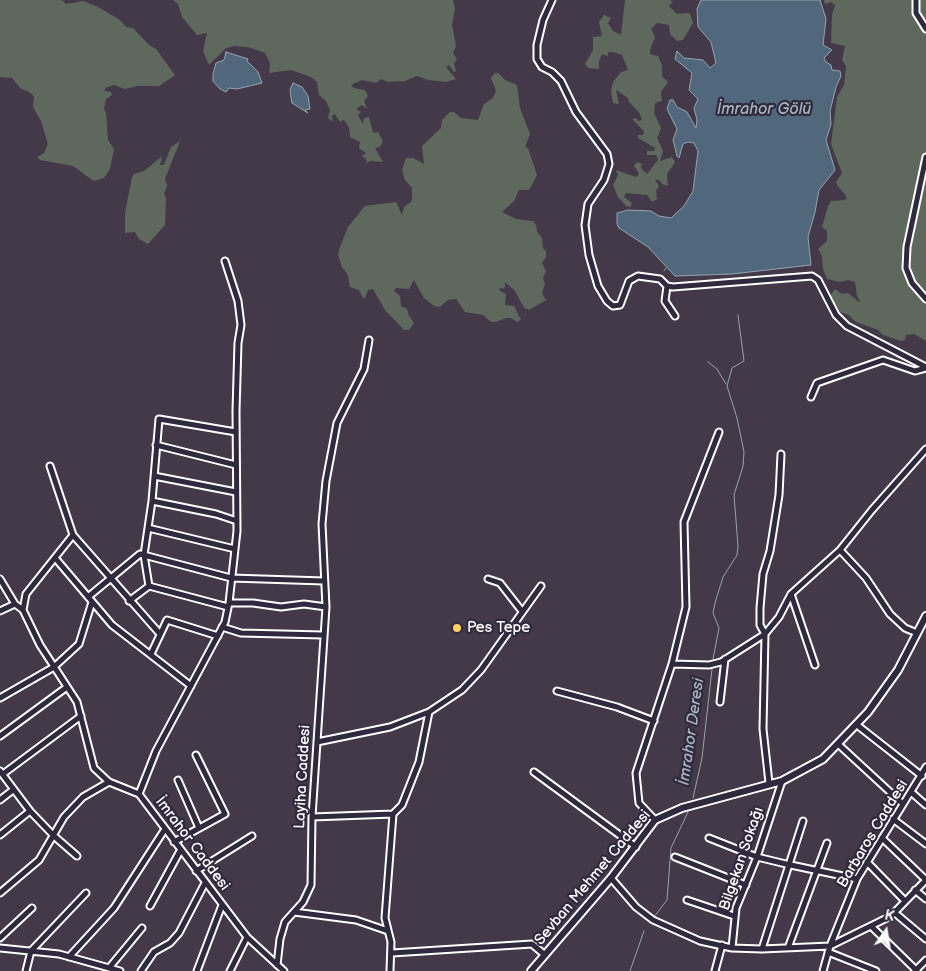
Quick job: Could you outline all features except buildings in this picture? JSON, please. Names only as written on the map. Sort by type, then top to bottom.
[{"type":"main road","name":"Sevban Mehmet Caddesi","points":[[531,971],[611,878],[655,820],[665,814],[769,783],[782,781],[817,763],[868,712],[898,670],[925,621]]},
{"type":"street","points":[[552,0],[543,20],[537,45],[537,60],[542,67],[552,72],[561,81],[576,112],[606,154],[609,164],[606,175],[592,197],[586,213],[587,241],[598,286],[607,302],[616,306],[622,302],[632,278],[648,276],[660,279],[667,286],[812,276],[818,280],[831,307],[841,321],[926,368]]},
{"type":"street","points":[[916,0],[916,13],[926,29]]},
{"type":"street","points":[[926,157],[907,247],[906,268],[912,283],[926,299]]},
{"type":"street","points":[[139,794],[156,751],[218,636],[228,605],[237,521],[236,411],[241,320],[238,301],[225,261]]},
{"type":"street","points":[[667,286],[665,301],[675,316]]},
{"type":"street","name":"Layiha Caddesi","points":[[278,965],[280,939],[285,922],[303,902],[311,885],[312,817],[326,607],[322,524],[332,445],[338,423],[364,369],[369,340]]},
{"type":"street","points":[[811,397],[817,383],[883,360],[915,371],[926,368]]},
{"type":"street","points":[[149,586],[144,555],[152,501],[159,419],[236,432]]},
{"type":"street","points":[[655,820],[639,803],[636,789],[636,773],[672,664],[686,607],[684,522],[719,432]]},
{"type":"street","points":[[156,445],[236,465]]},
{"type":"street","points":[[672,664],[709,665],[725,660],[765,634],[779,617],[791,594],[840,550],[872,510],[926,450]]},
{"type":"street","points":[[769,783],[763,728],[765,634],[760,620],[763,574],[770,551],[779,495],[781,454]]},
{"type":"street","points":[[50,466],[73,535],[129,601],[160,634]]},
{"type":"street","points":[[154,476],[236,492]]},
{"type":"street","points":[[152,501],[216,514],[237,521]]},
{"type":"street","points":[[148,528],[235,550]]},
{"type":"street","points":[[23,610],[26,594],[56,559],[73,535]]},
{"type":"street","points":[[840,550],[866,578],[890,614],[906,628],[917,633]]},
{"type":"street","points":[[88,597],[140,554],[231,578],[324,581]]},
{"type":"street","points":[[56,559],[112,625],[191,686]]},
{"type":"street","name":"İmrahor Caddesi","points":[[0,579],[15,604],[23,610],[40,645],[77,702],[94,768],[109,782],[139,794],[180,851],[247,937],[284,971]]},
{"type":"street","points":[[488,579],[500,583],[521,610]]},
{"type":"street","points":[[129,601],[149,586]]},
{"type":"street","points":[[149,586],[228,605],[253,603],[281,607],[304,604],[326,607]]},
{"type":"street","points":[[317,742],[390,727],[429,712],[462,690],[480,670],[521,610],[541,586]]},
{"type":"street","points":[[791,594],[815,665]]},
{"type":"street","points":[[0,698],[54,666],[79,644],[92,602]]},
{"type":"street","points":[[0,611],[15,604]]},
{"type":"street","points":[[151,654],[167,620],[218,636]]},
{"type":"street","points":[[222,627],[241,633],[323,635]]},
{"type":"street","points":[[720,702],[725,660]]},
{"type":"street","points":[[0,736],[67,687]]},
{"type":"street","points":[[557,691],[617,707],[654,721]]},
{"type":"street","points":[[390,971],[392,953],[385,918],[393,814],[402,805],[419,762],[429,712]]},
{"type":"street","points":[[77,856],[30,811],[1,773],[81,716]]},
{"type":"street","points":[[857,724],[922,776]]},
{"type":"street","points":[[838,744],[903,804]]},
{"type":"street","points":[[174,842],[226,814],[196,755]]},
{"type":"street","name":"Barbaros Caddesi","points":[[823,971],[830,946],[857,879],[926,767]]},
{"type":"street","points":[[534,772],[636,847]]},
{"type":"street","points":[[178,780],[199,828]]},
{"type":"street","name":"Bilgekan Sokağı","points":[[732,948],[734,916],[758,856],[782,781]]},
{"type":"street","points":[[0,893],[39,860],[64,817],[84,797],[109,782]]},
{"type":"street","points":[[0,800],[13,790]]},
{"type":"street","points":[[911,792],[926,805]]},
{"type":"street","points":[[0,835],[30,811]]},
{"type":"street","points":[[312,817],[393,814]]},
{"type":"street","points":[[893,819],[926,844]]},
{"type":"street","points":[[762,949],[802,822]]},
{"type":"street","points":[[69,957],[114,908],[164,829]]},
{"type":"street","points":[[196,871],[252,836]]},
{"type":"street","points":[[709,838],[758,856],[790,865],[857,879]]},
{"type":"street","points":[[611,878],[636,907],[653,920],[700,941],[732,948],[762,949],[830,946],[872,927],[895,913],[926,880],[882,838]]},
{"type":"street","points":[[788,948],[827,843]]},
{"type":"street","points":[[150,906],[180,851]]},
{"type":"street","points":[[675,857],[746,885]]},
{"type":"street","points":[[867,862],[905,901]]},
{"type":"street","points":[[141,971],[154,952],[170,943],[179,933],[205,883]]},
{"type":"street","points":[[915,890],[926,899]]},
{"type":"street","points":[[26,971],[31,951],[86,893]]},
{"type":"street","points":[[687,900],[734,916]]},
{"type":"street","points":[[197,971],[222,905]]},
{"type":"street","points":[[0,938],[32,908]]},
{"type":"street","points":[[294,912],[356,920],[388,931]]},
{"type":"street","points":[[895,913],[926,939]]},
{"type":"street","points":[[872,927],[916,971],[926,960]]},
{"type":"street","points":[[109,968],[142,928]]},
{"type":"street","points":[[230,971],[247,937]]},
{"type":"street","points":[[392,953],[532,944],[545,955]]},
{"type":"street","points":[[715,971],[722,945]]},
{"type":"street","points":[[0,948],[69,957],[120,971]]},
{"type":"street","points":[[828,952],[876,971]]},
{"type":"green space","points":[[0,0],[62,0],[66,4],[83,1],[98,7],[120,20],[126,27],[133,28],[149,45],[156,49],[175,75],[159,86],[137,86],[125,89],[114,85],[105,88],[105,91],[111,92],[112,95],[106,99],[104,109],[108,140],[114,149],[110,169],[104,178],[94,181],[73,166],[40,160],[37,157],[44,153],[48,144],[41,121],[33,107],[34,97],[31,93],[20,88],[12,78],[0,77]]},
{"type":"green space","points":[[173,0],[453,0],[455,9],[452,25],[456,46],[453,53],[457,59],[454,64],[456,71],[454,72],[449,65],[446,67],[456,79],[446,82],[428,80],[417,76],[405,81],[388,82],[381,79],[376,83],[362,80],[351,85],[354,88],[365,90],[368,96],[364,101],[367,109],[362,105],[356,109],[361,112],[358,115],[363,124],[364,118],[369,117],[373,133],[378,132],[383,141],[380,147],[375,148],[383,162],[370,161],[366,164],[367,160],[362,156],[366,153],[359,148],[360,142],[350,137],[349,128],[345,121],[340,122],[335,114],[332,116],[333,122],[328,118],[330,110],[326,101],[319,95],[317,82],[311,77],[291,70],[269,73],[270,63],[265,53],[248,47],[234,46],[226,48],[209,65],[203,51],[207,33],[197,35],[182,17],[178,4]]},
{"type":"green space","points":[[625,0],[670,0],[673,2],[669,6],[677,14],[690,13],[693,23],[683,40],[677,41],[670,34],[669,25],[657,23],[651,29],[655,37],[650,54],[658,56],[662,65],[662,76],[668,82],[661,92],[662,101],[655,103],[654,113],[661,128],[657,138],[663,151],[660,161],[672,157],[675,162],[667,174],[668,186],[662,184],[659,180],[655,180],[659,186],[656,190],[657,199],[652,202],[647,195],[626,193],[624,197],[632,203],[630,207],[626,206],[618,197],[613,185],[618,175],[616,170],[636,177],[639,174],[634,166],[637,162],[642,164],[641,168],[647,174],[658,160],[656,155],[647,155],[647,151],[654,151],[655,148],[638,138],[638,135],[643,135],[644,131],[632,119],[642,120],[639,112],[629,102],[628,98],[616,90],[619,104],[613,103],[611,91],[613,82],[621,72],[628,70],[622,55],[613,52],[608,52],[608,56],[602,54],[599,61],[599,69],[588,68],[585,64],[593,50],[593,37],[602,36],[599,22],[604,15],[611,18],[608,23],[613,31],[621,35]]},
{"type":"green space","points":[[824,0],[926,0],[926,341],[914,334],[906,335],[905,340],[901,341],[883,335],[878,330],[856,322],[849,315],[840,312],[830,296],[835,289],[842,294],[848,293],[860,301],[857,296],[855,282],[848,280],[840,282],[827,279],[823,269],[822,256],[818,249],[827,241],[827,231],[822,227],[828,206],[831,201],[845,200],[847,197],[836,182],[842,173],[831,144],[837,97],[844,85],[846,66],[842,60],[845,46],[831,43],[832,15],[835,5],[831,2],[825,4]]},
{"type":"green space","points":[[495,73],[517,85],[520,108],[530,134],[525,147],[528,148],[537,175],[529,190],[519,190],[514,201],[502,212],[516,219],[533,221],[536,225],[537,232],[542,238],[543,248],[546,251],[546,257],[542,263],[546,271],[543,278],[545,284],[542,293],[546,300],[529,310],[524,308],[515,291],[505,282],[505,287],[499,290],[506,294],[505,305],[514,306],[521,320],[517,322],[511,318],[506,318],[491,322],[483,315],[465,312],[456,299],[448,300],[440,307],[434,306],[424,298],[414,280],[409,289],[396,288],[394,291],[400,296],[401,306],[407,309],[414,323],[409,330],[404,330],[385,310],[373,289],[368,290],[365,298],[363,298],[359,290],[350,287],[348,275],[342,267],[338,255],[340,247],[348,227],[365,206],[396,202],[402,215],[404,207],[412,199],[412,188],[405,180],[402,170],[406,158],[413,158],[424,164],[422,146],[441,128],[442,120],[450,112],[454,112],[461,118],[478,120],[484,104],[493,98],[496,91],[491,78]]},
{"type":"green space","points":[[180,141],[165,179],[167,186],[164,194],[166,198],[165,225],[148,244],[139,239],[135,232],[125,233],[125,213],[132,177],[134,174],[144,171],[162,157],[160,165],[164,165],[171,147]]},
{"type":"water","name":"İmrahor Gölü","points":[[701,0],[820,0],[826,19],[823,45],[832,50],[824,58],[831,65],[832,70],[840,71],[841,76],[830,111],[831,124],[826,140],[835,170],[819,190],[808,237],[811,265],[732,274],[675,276],[648,247],[619,228],[617,224],[617,213],[628,210],[651,211],[659,216],[671,218],[684,206],[693,191],[698,151],[694,143],[688,142],[683,144],[679,158],[677,156],[673,140],[677,129],[667,109],[670,100],[673,100],[677,107],[687,112],[696,128],[697,120],[694,108],[698,99],[689,90],[692,73],[675,59],[677,51],[684,58],[703,60],[710,68],[716,63],[711,42],[698,27],[697,9]]},
{"type":"water","points":[[226,52],[248,59],[247,61],[258,72],[262,83],[237,89],[229,88],[226,92],[220,89],[213,81],[213,74],[216,63],[224,60]]},
{"type":"water","points":[[293,83],[302,87],[308,96],[310,109],[305,110],[308,113],[292,103],[290,90]]},
{"type":"waterway","name":"İmrahor Deresi","points":[[713,659],[719,628],[713,613],[715,603],[723,577],[737,555],[738,546],[734,495],[743,466],[744,452],[737,418],[727,386],[732,368],[744,361],[738,315]]},
{"type":"waterway","points":[[708,362],[717,369],[726,384]]},
{"type":"waterway","name":"İmrahor Deresi","points":[[693,798],[702,758],[712,669]]},
{"type":"waterway","name":"İmrahor Deresi","points":[[654,917],[667,900],[671,848],[688,812]]},
{"type":"waterway","name":"İmrahor Deresi","points":[[630,971],[644,931]]},
{"type":"place","name":"Pes Tepe","points":[[457,628]]}]
